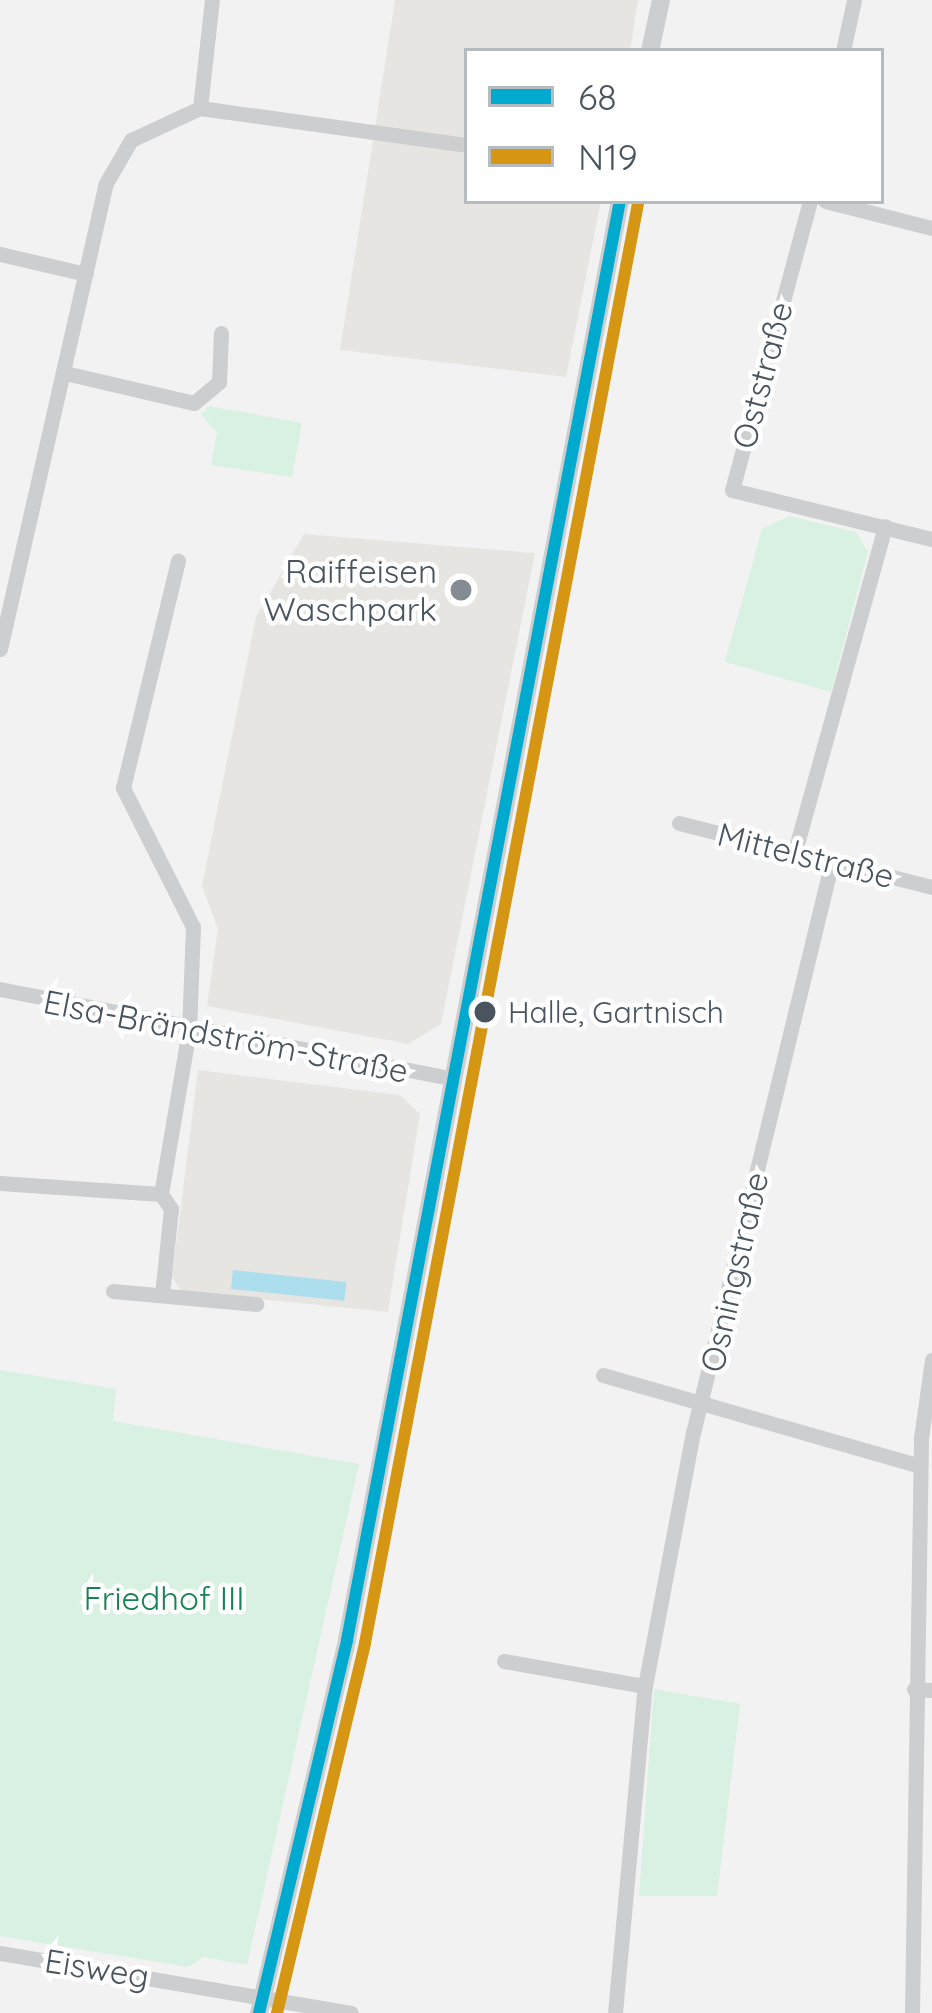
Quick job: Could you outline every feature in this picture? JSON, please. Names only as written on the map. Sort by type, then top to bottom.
[{"type":"street","points":[[200,108],[212,0]]},
{"type":"street","points":[[651,48],[661,0]]},
{"type":"street","points":[[844,48],[854,0]]},
{"type":"street","points":[[0,649],[6,589],[116,161],[153,124],[200,108],[464,145]]},
{"type":"street","points":[[262,2003],[347,1640],[619,204]]},
{"type":"street","name":"Oststraße","points":[[809,204],[732,490],[932,538]]},
{"type":"street","points":[[837,204],[932,227]]},
{"type":"street","points":[[0,254],[86,274]]},
{"type":"street","points":[[65,373],[194,403],[219,382],[221,333]]},
{"type":"street","points":[[795,851],[885,526]]},
{"type":"street","points":[[163,1295],[171,1209],[161,1194],[189,1031],[193,927],[123,788],[178,561]]},
{"type":"street","name":"Mittelstraße","points":[[679,823],[932,887]]},
{"type":"street","name":"Osningstraße","points":[[615,2013],[646,1686],[703,1401],[832,861]]},
{"type":"street","name":"Elsa-Brändström-Straße","points":[[0,989],[189,1031],[453,1078]]},
{"type":"street","points":[[0,1183],[161,1194]]},
{"type":"street","points":[[113,1291],[256,1304]]},
{"type":"street","points":[[912,2013],[926,1880],[914,1689],[926,1495],[920,1466],[932,1360]]},
{"type":"street","points":[[603,1375],[920,1466]]},
{"type":"street","points":[[504,1661],[646,1686]]},
{"type":"street","points":[[914,1689],[932,1690]]},
{"type":"street","name":"Eisweg","points":[[0,1953],[262,2003],[350,2013]]},
{"type":"shaded area","points":[[395,0],[638,0],[630,48],[464,48],[464,204],[600,204],[566,377],[340,350]]},
{"type":"shaded area","points":[[304,534],[535,553],[441,1024],[408,1044],[207,1006],[218,929],[202,886],[256,617]]},
{"type":"shaded area","points":[[198,1070],[400,1095],[420,1114],[388,1312],[181,1291],[172,1277]]},
{"type":"green space","points":[[209,406],[302,423],[292,477],[211,465],[217,433],[201,414]]},
{"type":"green space","points":[[789,516],[856,532],[868,552],[831,692],[725,662],[762,529]]},
{"type":"green space","name":"Friedhof III","points":[[0,1370],[116,1389],[113,1421],[359,1464],[247,1965],[204,1957],[188,1967],[0,1936]]},
{"type":"green space","points":[[654,1689],[740,1704],[717,1896],[639,1896]]},
{"type":"water","points":[[233,1270],[346,1282],[344,1301],[231,1289]]},
{"type":"transit line","name":"68","points":[[259,2013],[347,1640],[619,204]]},
{"type":"transit line","name":"N19","points":[[277,2013],[365,1643],[638,204]]},
{"type":"place","name":"Raiffeisen Waschpark","points":[[461,590]]},
{"type":"place","name":"Halle, Gartnisch","points":[[485,1012]]}]
